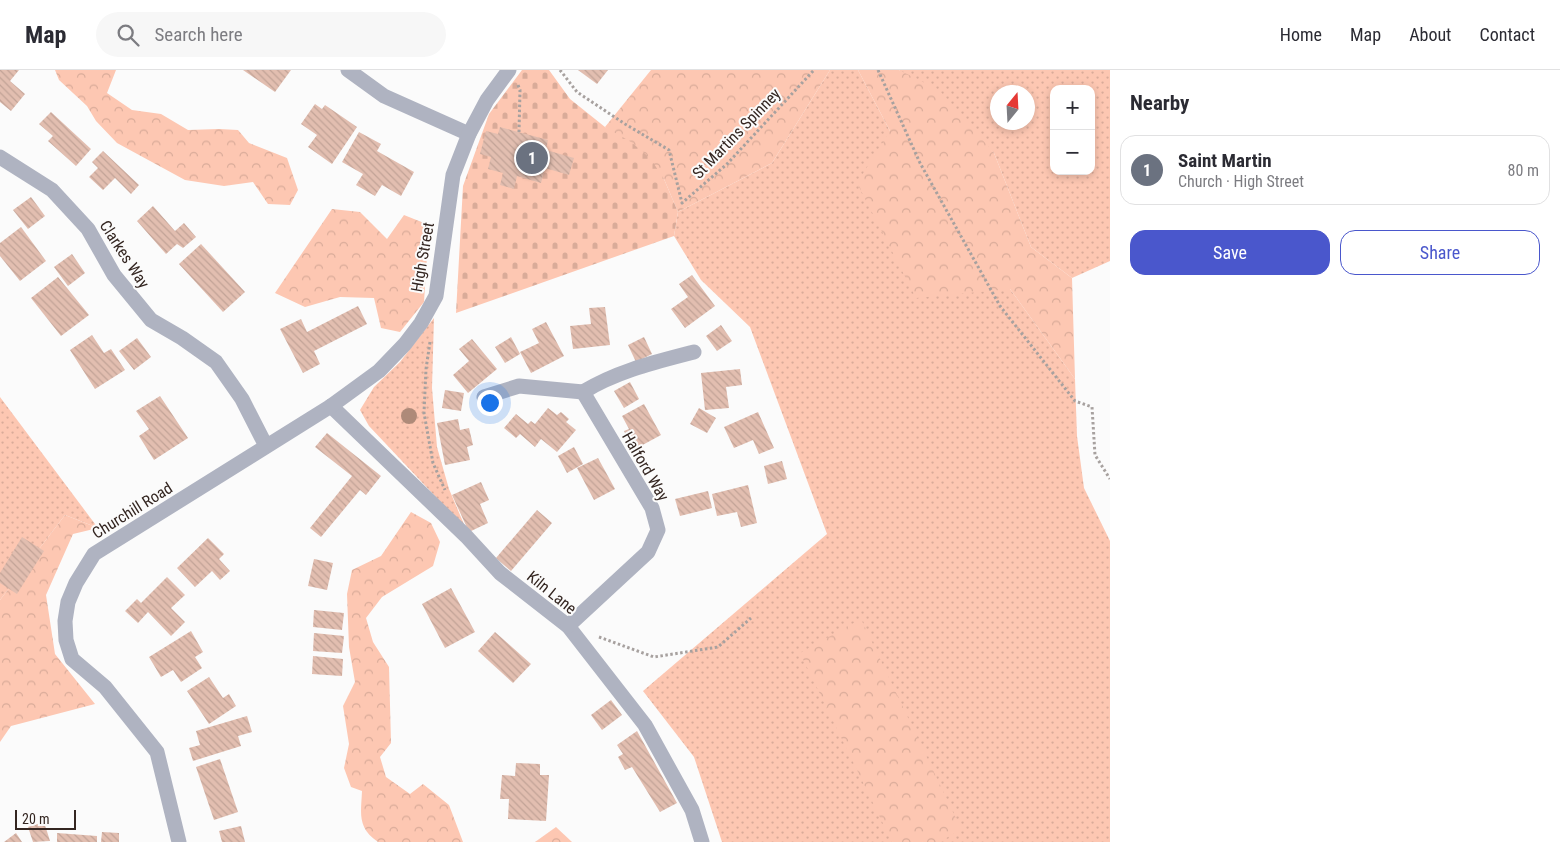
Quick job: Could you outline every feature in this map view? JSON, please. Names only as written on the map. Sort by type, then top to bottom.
[{"type":"street","points":[[348,70],[384,96],[469,134]]},
{"type":"street","name":"High Street","points":[[266,446],[331,406],[379,371],[421,324],[436,296],[453,175],[469,134],[487,100],[509,70]]},
{"type":"street","name":"Clarkes Way","points":[[0,157],[52,190],[58,196],[88,229],[114,275],[150,320],[182,338],[216,362],[242,400],[266,446]]},
{"type":"street","points":[[484,397],[519,386],[584,392],[598,383],[625,371],[694,352]]},
{"type":"street","name":"Halford Way","points":[[568,626],[648,552],[658,530],[652,508],[584,392]]},
{"type":"street","name":"Kiln Lane","points":[[331,406],[466,536],[500,573],[568,626],[645,725],[692,810],[702,842]]},
{"type":"street","name":"Churchill Road","points":[[180,842],[156,752],[105,687],[72,658],[66,640],[65,621],[68,602],[76,583],[94,554],[266,446]]},
{"type":"path","name":"St Martins Spinney","points":[[560,70],[577,92],[669,150],[682,203],[727,164],[814,70]]},
{"type":"path","points":[[878,70],[920,164],[1000,306],[1075,401],[1092,407],[1095,455],[1110,479]]},
{"type":"path","points":[[518,84],[520,90],[520,132]]},
{"type":"path","points":[[430,342],[426,369],[424,413],[433,463],[445,491]]},
{"type":"path","points":[[568,626],[654,657],[718,647],[751,618]]},
{"type":"green space","points":[[55,70],[116,70],[107,93],[132,110],[161,114],[188,130],[238,130],[249,143],[287,158],[298,190],[290,205],[268,204],[253,182],[224,186],[185,180],[117,143],[96,121],[87,106],[59,80]]},
{"type":"green space","points":[[522,70],[549,70],[570,99],[605,127],[631,142],[650,158],[664,179],[678,212],[674,236],[456,313],[463,186],[489,114]]},
{"type":"green space","points":[[651,70],[830,70],[772,163],[678,212],[664,179],[605,127]]},
{"type":"green space","points":[[830,70],[858,70],[890,131],[1010,289],[1075,379],[1077,436],[1084,488],[1110,541],[1110,842],[722,842],[694,757],[643,691],[827,534],[750,327],[701,280],[674,236],[678,212],[772,163]]},
{"type":"green space","points":[[858,70],[899,70],[939,90],[994,153],[1031,247],[1072,278],[1075,379],[1010,289],[916,298],[857,183],[890,131]]},
{"type":"green space","points":[[899,70],[1110,70],[1110,261],[1072,278],[1031,247],[994,153]]},
{"type":"green space","points":[[332,209],[360,212],[387,239],[404,215],[429,225],[424,302],[400,332],[381,328],[374,298],[340,297],[305,307],[275,293]]},
{"type":"green space","points":[[434,318],[432,388],[437,447],[449,489],[466,529],[369,426],[360,410],[374,387],[400,362]]},
{"type":"green space","points":[[0,397],[98,528],[65,515],[0,600]]},
{"type":"green space","points":[[411,512],[431,523],[440,542],[433,566],[382,597],[366,618],[373,642],[389,667],[391,743],[380,757],[386,777],[410,794],[423,784],[449,805],[463,842],[378,842],[366,831],[363,825],[361,813],[362,791],[351,787],[344,768],[349,744],[343,706],[355,682],[349,647],[347,594],[352,570],[381,556]]},
{"type":"green space","points":[[65,515],[98,528],[73,534],[46,595],[55,654],[95,704],[11,726],[0,742],[0,600]]},
{"type":"green space","points":[[861,619],[961,829],[940,842],[892,842],[800,653]]},
{"type":"green space","points":[[556,827],[572,842],[535,842]]},
{"type":"building","points":[[0,70],[19,70],[10,81],[25,94],[11,111],[0,102]]},
{"type":"building","points":[[243,70],[291,70],[275,92]]},
{"type":"building","points":[[578,70],[608,70],[597,84]]},
{"type":"building","points":[[315,104],[322,109],[325,105],[357,127],[332,164],[308,147],[317,135],[301,124]]},
{"type":"building","points":[[51,112],[91,149],[76,166],[48,141],[53,136],[39,124]]},
{"type":"building","points":[[500,127],[548,140],[546,150],[574,158],[569,175],[545,168],[541,183],[517,176],[514,189],[500,185],[503,173],[488,169],[491,157],[480,154],[486,131],[498,134]]},
{"type":"building","points":[[359,132],[381,144],[377,151],[414,172],[401,196],[382,185],[375,196],[356,185],[363,174],[342,162]]},
{"type":"building","points":[[103,151],[139,185],[131,194],[115,178],[103,190],[89,177],[98,168],[92,162]]},
{"type":"building","points":[[31,197],[45,216],[28,229],[13,210]]},
{"type":"building","points":[[153,206],[175,231],[184,223],[196,237],[183,248],[177,244],[166,254],[137,221]]},
{"type":"building","points":[[21,227],[46,261],[20,281],[0,256],[0,243]]},
{"type":"building","points":[[201,244],[245,292],[223,312],[179,264]]},
{"type":"building","points":[[72,254],[85,273],[68,286],[54,267]]},
{"type":"building","points":[[692,275],[715,306],[685,328],[671,309],[688,297],[679,284]]},
{"type":"building","points":[[58,277],[89,315],[61,336],[31,298]]},
{"type":"building","points":[[358,306],[367,324],[314,351],[320,364],[303,373],[280,329],[301,319],[307,332]]},
{"type":"building","points":[[605,307],[610,345],[573,349],[570,326],[591,324],[589,308]]},
{"type":"building","points":[[546,322],[564,356],[531,373],[520,352],[539,343],[532,329]]},
{"type":"building","points":[[721,325],[732,341],[717,351],[706,336]]},
{"type":"building","points":[[92,335],[104,353],[111,349],[125,370],[95,389],[70,350]]},
{"type":"building","points":[[511,337],[520,354],[505,363],[495,347]]},
{"type":"building","points":[[644,337],[652,354],[636,362],[628,345]]},
{"type":"building","points":[[137,338],[151,357],[134,370],[119,351]]},
{"type":"building","points":[[472,339],[497,369],[468,393],[453,375],[469,361],[459,349]]},
{"type":"building","points":[[740,369],[742,385],[726,387],[729,408],[705,410],[701,373]]},
{"type":"building","points":[[630,382],[639,399],[624,408],[614,391]]},
{"type":"building","points":[[445,390],[464,393],[461,411],[442,408]]},
{"type":"building","points":[[160,396],[188,438],[154,460],[139,436],[149,429],[136,411]]},
{"type":"building","points":[[644,404],[661,435],[637,448],[632,437],[628,439],[624,431],[629,429],[622,416]]},
{"type":"building","points":[[548,408],[557,415],[561,412],[569,419],[566,422],[576,430],[557,452],[541,439],[535,447],[520,434],[516,438],[504,428],[516,414],[528,424],[531,421],[535,424]]},
{"type":"building","points":[[699,408],[716,418],[707,433],[690,424]]},
{"type":"building","points":[[758,412],[774,448],[759,454],[753,440],[734,448],[724,427]]},
{"type":"building","points":[[458,419],[460,430],[469,428],[473,445],[467,447],[470,460],[445,465],[437,423]]},
{"type":"building","points":[[327,433],[381,476],[366,495],[360,490],[321,537],[310,528],[352,476],[315,447]]},
{"type":"building","points":[[574,447],[583,464],[567,473],[558,456]]},
{"type":"building","points":[[598,458],[615,489],[594,500],[577,468]]},
{"type":"building","points":[[782,461],[787,479],[768,484],[764,466]]},
{"type":"building","points":[[481,482],[489,500],[480,504],[488,523],[469,532],[452,495]]},
{"type":"building","points":[[748,485],[757,523],[741,527],[737,512],[717,516],[712,494]]},
{"type":"building","points":[[708,491],[712,508],[680,516],[675,499]]},
{"type":"building","points":[[537,510],[552,523],[511,571],[496,558]]},
{"type":"building","points":[[22,537],[44,551],[17,594],[0,583],[0,573]]},
{"type":"building","points":[[208,538],[224,554],[219,559],[230,571],[220,580],[212,571],[195,587],[177,568]]},
{"type":"building","points":[[314,559],[333,563],[327,590],[308,586]]},
{"type":"building","points":[[167,577],[185,595],[171,608],[185,622],[171,636],[148,612],[138,623],[125,611],[137,599],[141,603]]},
{"type":"building","points":[[451,588],[475,632],[445,648],[422,604]]},
{"type":"building","points":[[314,610],[344,613],[342,630],[313,627]]},
{"type":"building","points":[[191,631],[203,652],[195,657],[202,668],[181,682],[173,670],[161,677],[149,657]]},
{"type":"building","points":[[495,632],[531,664],[513,683],[478,651]]},
{"type":"building","points":[[314,633],[344,636],[342,653],[313,651]]},
{"type":"building","points":[[313,656],[343,659],[342,676],[312,674]]},
{"type":"building","points":[[209,677],[223,698],[229,694],[236,706],[209,724],[187,691]]},
{"type":"building","points":[[611,700],[622,715],[602,730],[591,715]]},
{"type":"building","points":[[247,716],[252,732],[238,736],[241,746],[193,761],[189,748],[200,745],[196,731]]},
{"type":"building","points":[[637,731],[677,803],[660,812],[632,767],[625,770],[618,757],[623,754],[617,745]]},
{"type":"building","points":[[220,759],[238,812],[214,820],[196,767]]},
{"type":"building","points":[[516,763],[540,764],[540,775],[549,775],[546,821],[508,819],[509,799],[500,799],[502,775],[515,776]]},
{"type":"building","points":[[44,822],[50,841],[33,842],[28,827]]},
{"type":"building","points":[[241,826],[245,842],[222,842],[219,831]]},
{"type":"building","points":[[102,832],[119,833],[119,842],[101,842]]},
{"type":"building","points":[[16,833],[22,842],[4,842]]},
{"type":"building","points":[[57,833],[97,836],[97,842],[57,842]]},
{"type":"place","name":"Saint Martin","points":[[532,158]]}]
